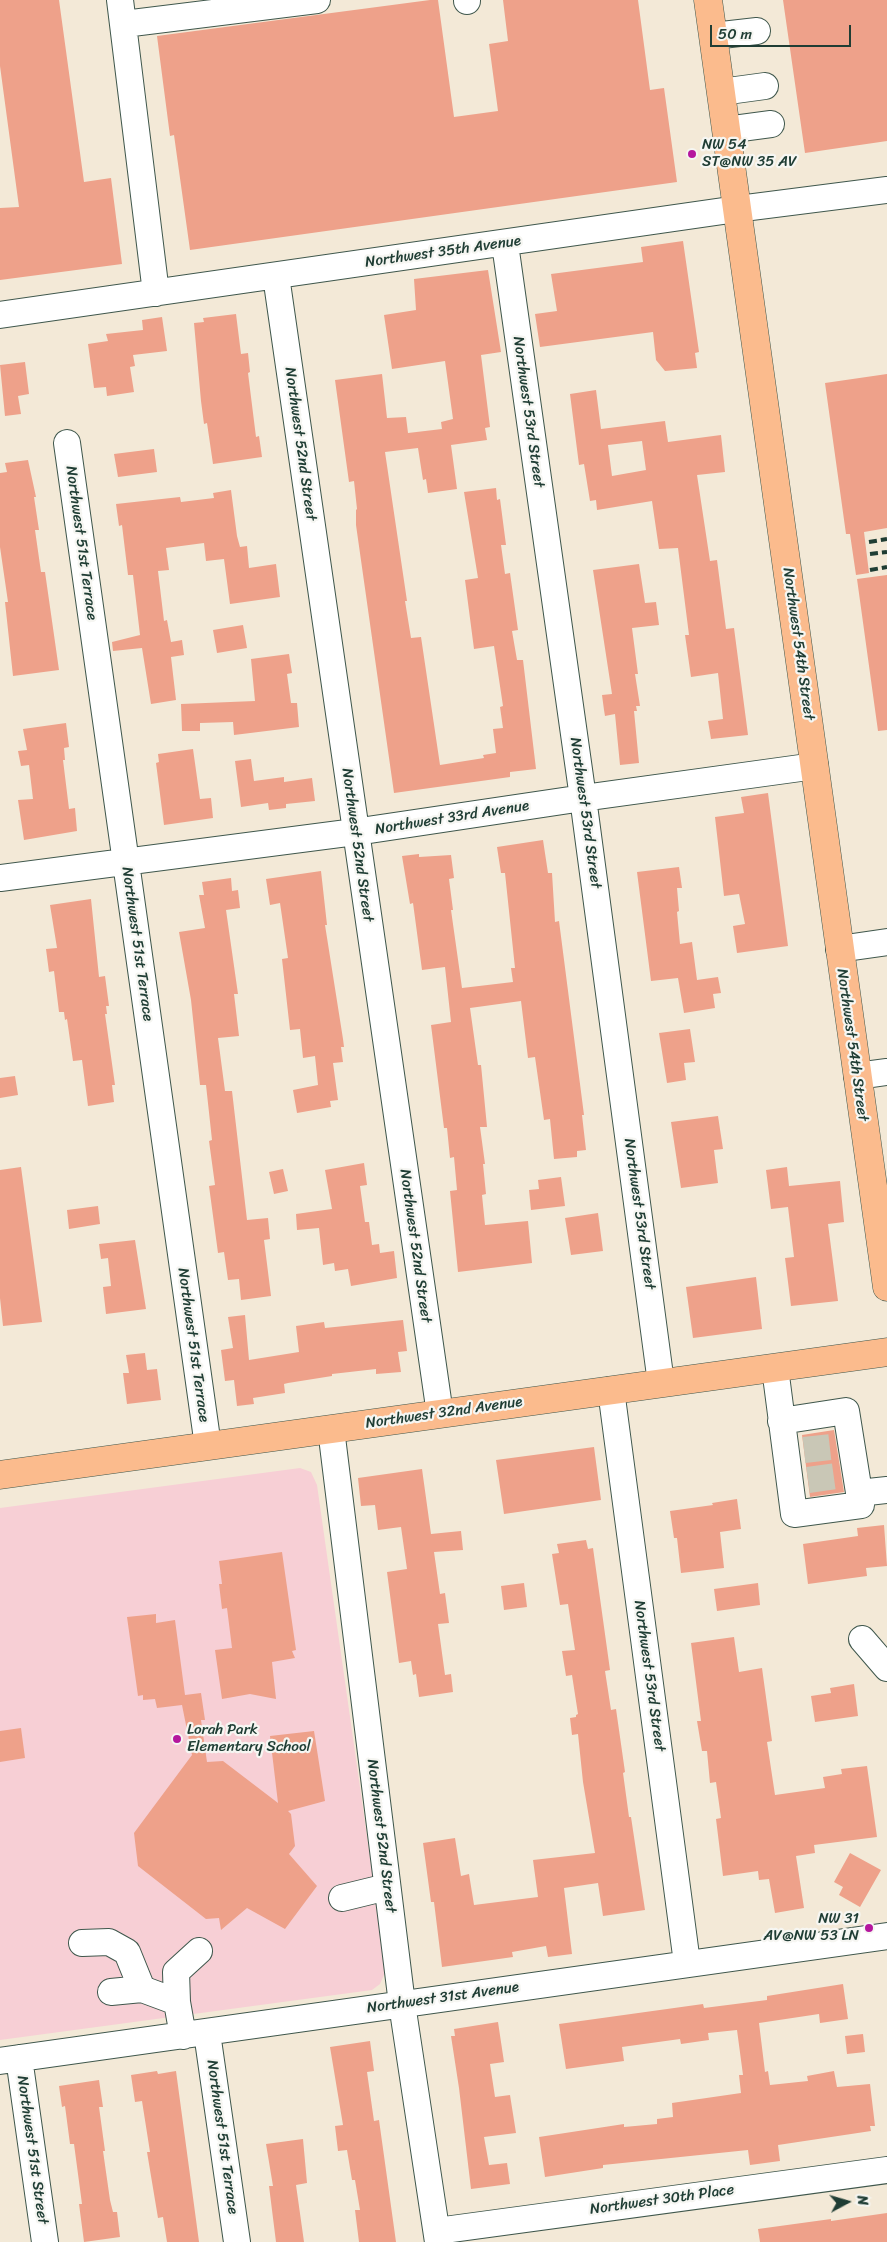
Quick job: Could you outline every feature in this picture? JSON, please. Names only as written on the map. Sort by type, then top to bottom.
[{"type":"main road","name":"Northwest 54th Street","points":[[708,0],[857,1076],[880,1194],[886,1275]]},
{"type":"main road","name":"Northwest 32nd Avenue","points":[[0,1475],[887,1352]]},
{"type":"street","points":[[156,292],[122,12],[317,0]]},
{"type":"street","points":[[713,36],[757,30]]},
{"type":"street","points":[[721,92],[764,86]]},
{"type":"street","points":[[726,130],[771,124]]},
{"type":"street","name":"Northwest 35th Avenue","points":[[0,315],[505,244],[737,209],[887,190]]},
{"type":"street","name":"Northwest 53rd Street","points":[[505,244],[583,798],[661,1383]]},
{"type":"street","name":"Northwest 52nd Street","points":[[276,276],[440,1414]]},
{"type":"street","name":"Northwest 51st Terrace","points":[[67,443],[208,1446]]},
{"type":"street","name":"Northwest 33rd Avenue","points":[[0,878],[355,832],[815,766]]},
{"type":"street","points":[[839,949],[887,942]]},
{"type":"street","points":[[857,1076],[887,1072]]},
{"type":"street","points":[[775,1368],[781,1421],[795,1451],[799,1481],[794,1514],[861,1505],[845,1446],[846,1411],[781,1421]]},
{"type":"street","name":"Northwest 53rd Street","points":[[611,1390],[688,1963]]},
{"type":"street","name":"Northwest 52nd Street","points":[[331,1429],[402,2004],[438,2236]]},
{"type":"street","points":[[853,1481],[887,1490]]},
{"type":"street","points":[[862,1639],[887,1668]]},
{"type":"street","points":[[342,1898],[387,1887]]},
{"type":"street","name":"Northwest 31st Avenue","points":[[10,2059],[887,1936]]},
{"type":"street","points":[[82,1943],[109,1942],[127,1952],[142,1989]]},
{"type":"street","name":"Northwest 51st Terrace","points":[[199,1952],[176,1972],[177,2002],[195,2034],[237,2242]]},
{"type":"street","points":[[111,1992],[142,1989],[177,2002]]},
{"type":"street","name":"Northwest 51st Street","points":[[10,2059],[45,2242]]},
{"type":"street","name":"Northwest 30th Place","points":[[438,2236],[887,2170]]},
{"type":"shaded area","name":"Lorah Park Elementary School","points":[[300,1468],[311,1472],[317,1485],[386,1970],[380,1984],[372,1990],[0,2040],[0,1508]]},
{"type":"building","points":[[0,0],[59,0],[84,182],[111,178],[122,264],[0,280],[0,208],[19,207],[0,66]]},
{"type":"building","points":[[438,0],[454,117],[498,111],[489,44],[508,41],[503,0],[638,0],[650,90],[664,88],[677,182],[190,250],[174,135],[170,136],[157,36]]},
{"type":"building","points":[[783,0],[887,0],[887,141],[805,153]]},
{"type":"building","points":[[683,241],[699,352],[695,353],[697,368],[665,371],[656,360],[653,332],[540,347],[535,314],[557,311],[551,274],[643,262],[641,247]]},
{"type":"building","points":[[488,270],[501,352],[481,355],[490,427],[485,428],[487,440],[451,445],[457,489],[428,493],[426,479],[423,480],[418,448],[385,452],[411,638],[421,637],[440,765],[484,758],[483,755],[496,753],[493,729],[503,728],[500,707],[503,706],[494,646],[474,649],[465,580],[478,578],[464,492],[496,488],[497,500],[500,499],[506,545],[501,545],[505,574],[510,573],[518,630],[512,631],[517,660],[523,660],[536,769],[510,772],[510,777],[394,793],[356,525],[357,509],[354,481],[349,482],[335,380],[382,374],[387,418],[406,417],[408,433],[442,429],[441,422],[453,419],[445,361],[392,369],[384,315],[416,310],[414,279]]},
{"type":"building","points":[[236,314],[241,354],[248,353],[250,372],[248,373],[256,437],[259,436],[262,457],[213,464],[207,423],[204,424],[194,323],[204,322],[203,318]]},
{"type":"building","points":[[162,317],[167,351],[133,355],[135,366],[130,367],[134,392],[107,396],[106,387],[94,388],[88,344],[108,341],[106,334],[143,330],[142,320]]},
{"type":"building","points":[[25,362],[29,394],[18,396],[21,414],[5,416],[0,365]]},
{"type":"building","points":[[887,374],[887,528],[864,532],[869,573],[856,575],[850,534],[846,534],[825,383]]},
{"type":"building","points":[[596,390],[601,429],[665,421],[668,442],[721,435],[725,472],[697,475],[710,561],[717,560],[726,629],[734,628],[748,735],[711,739],[708,721],[723,719],[718,673],[691,677],[685,635],[689,635],[678,548],[659,549],[652,501],[597,510],[596,500],[590,501],[584,464],[579,465],[570,394]],"holes":[[[642,441],[646,470],[612,476],[608,445]]]},
{"type":"building","points":[[154,449],[157,472],[118,477],[114,454]]},
{"type":"building","points":[[28,460],[36,497],[34,497],[39,530],[35,530],[41,572],[45,572],[59,670],[13,676],[5,602],[8,602],[0,547],[0,473],[7,472],[5,463]]},
{"type":"building","points":[[231,490],[237,536],[240,547],[247,546],[249,568],[276,564],[280,597],[230,604],[224,559],[206,561],[204,543],[166,548],[169,570],[158,571],[164,621],[167,620],[171,642],[182,640],[184,655],[171,657],[176,700],[151,704],[142,648],[113,651],[112,642],[140,635],[133,575],[128,575],[122,525],[119,526],[116,504],[180,497],[181,502],[214,498],[213,493]]},
{"type":"building","points":[[639,564],[645,603],[656,602],[659,625],[632,628],[638,674],[635,674],[640,706],[636,706],[637,711],[634,711],[639,763],[620,765],[615,714],[605,716],[604,710],[602,695],[612,694],[593,570]]},
{"type":"building","points":[[887,575],[887,730],[878,731],[857,579]]},
{"type":"building","points":[[243,625],[247,648],[217,653],[213,630]]},
{"type":"building","points":[[289,654],[292,673],[287,674],[291,703],[297,703],[299,727],[234,735],[233,722],[200,723],[200,731],[182,731],[181,704],[255,701],[251,659]]},
{"type":"building","points":[[66,723],[69,747],[64,748],[65,760],[63,760],[69,809],[75,808],[77,831],[24,840],[18,800],[33,799],[29,765],[21,766],[18,751],[27,750],[23,729]]},
{"type":"building","points":[[193,749],[200,799],[211,798],[213,818],[164,825],[156,763],[159,762],[158,754]]},
{"type":"building","points":[[251,759],[254,781],[284,777],[284,782],[312,778],[315,801],[286,804],[286,808],[269,810],[268,803],[241,807],[235,761]]},
{"type":"building","points":[[768,793],[788,946],[737,953],[733,926],[745,924],[739,894],[724,896],[715,817],[744,813],[741,797]]},
{"type":"building","points":[[543,840],[548,873],[552,873],[555,922],[559,921],[584,1115],[582,1115],[586,1150],[577,1151],[577,1157],[554,1159],[550,1119],[544,1120],[535,1057],[528,1058],[521,1001],[470,1008],[478,1065],[481,1065],[487,1127],[480,1127],[485,1164],[483,1164],[486,1194],[482,1195],[485,1225],[528,1221],[532,1263],[458,1272],[450,1191],[457,1190],[454,1157],[450,1158],[447,1128],[444,1128],[431,1025],[451,1022],[445,967],[422,970],[413,903],[410,904],[402,856],[419,854],[419,857],[451,855],[454,878],[449,879],[453,910],[451,910],[462,988],[513,982],[511,968],[515,968],[505,873],[501,873],[497,847]]},
{"type":"building","points":[[679,867],[682,888],[677,888],[680,944],[692,942],[697,980],[718,977],[721,993],[713,994],[715,1008],[684,1013],[678,978],[651,981],[637,872]]},
{"type":"building","points":[[321,871],[327,925],[325,925],[344,1047],[341,1047],[343,1062],[333,1063],[338,1100],[330,1101],[331,1107],[297,1113],[293,1090],[318,1085],[315,1056],[303,1058],[300,1029],[290,1030],[282,959],[288,958],[280,903],[270,905],[266,879]]},
{"type":"building","points":[[231,878],[232,891],[238,890],[240,908],[226,910],[238,994],[234,994],[239,1036],[218,1038],[225,1091],[232,1091],[247,1220],[268,1218],[270,1239],[264,1240],[271,1296],[241,1300],[239,1279],[228,1280],[224,1252],[218,1253],[209,1186],[215,1185],[209,1141],[212,1140],[206,1085],[200,1085],[191,1000],[179,932],[205,928],[199,895],[204,895],[202,882]]},
{"type":"building","points":[[91,899],[99,977],[105,976],[109,1006],[106,1006],[107,1014],[105,1014],[115,1085],[112,1085],[114,1102],[88,1106],[82,1060],[73,1061],[67,1019],[65,1020],[64,1012],[59,1012],[54,971],[49,972],[46,949],[57,948],[50,905]]},
{"type":"building","points":[[690,1029],[695,1062],[684,1063],[686,1080],[667,1083],[659,1033]]},
{"type":"building","points":[[15,1076],[18,1095],[0,1098],[0,1078]]},
{"type":"building","points":[[718,1116],[723,1149],[714,1150],[718,1183],[681,1188],[671,1122]]},
{"type":"building","points":[[364,1163],[367,1185],[360,1186],[365,1222],[369,1222],[372,1245],[379,1244],[380,1253],[394,1251],[397,1278],[351,1286],[348,1269],[335,1271],[334,1263],[323,1265],[319,1228],[297,1230],[296,1214],[332,1209],[325,1170]]},
{"type":"building","points":[[21,1167],[42,1322],[3,1326],[0,1298],[0,1170]]},
{"type":"building","points":[[787,1167],[789,1186],[840,1181],[844,1222],[828,1224],[838,1301],[791,1306],[785,1258],[794,1257],[788,1207],[771,1209],[766,1170]]},
{"type":"building","points":[[283,1169],[288,1191],[274,1194],[269,1172]]},
{"type":"building","points":[[561,1177],[565,1206],[531,1210],[529,1190],[539,1189],[538,1180]]},
{"type":"building","points":[[98,1206],[100,1224],[69,1229],[67,1210]]},
{"type":"building","points":[[598,1213],[603,1251],[571,1255],[565,1218]]},
{"type":"building","points":[[135,1240],[146,1309],[106,1314],[103,1287],[111,1286],[108,1258],[101,1259],[99,1244]]},
{"type":"building","points":[[756,1277],[762,1329],[693,1338],[686,1287]]},
{"type":"building","points":[[245,1315],[249,1360],[299,1352],[296,1326],[324,1322],[325,1328],[403,1320],[407,1351],[398,1352],[401,1372],[376,1374],[376,1369],[332,1374],[332,1376],[288,1383],[284,1384],[285,1393],[253,1398],[254,1404],[237,1406],[234,1380],[225,1381],[221,1350],[233,1348],[228,1317]]},
{"type":"building","points":[[145,1353],[147,1370],[157,1369],[161,1400],[127,1404],[123,1373],[129,1373],[126,1355]]},
{"type":"building","points":[[834,1430],[844,1492],[810,1497],[802,1435]]},
{"type":"building","points":[[594,1447],[601,1500],[504,1514],[496,1460]]},
{"type":"building","points":[[422,1469],[431,1534],[461,1531],[463,1550],[434,1552],[440,1594],[445,1593],[449,1623],[438,1624],[445,1675],[451,1674],[453,1692],[419,1697],[416,1674],[413,1675],[411,1661],[399,1663],[387,1572],[407,1569],[401,1527],[378,1530],[375,1505],[361,1506],[358,1478]]},
{"type":"building","points":[[737,1499],[741,1529],[720,1532],[724,1568],[681,1573],[677,1538],[674,1538],[670,1511],[713,1505],[712,1503]]},
{"type":"building","points":[[884,1525],[887,1566],[866,1568],[867,1576],[808,1584],[803,1544],[858,1536],[857,1528]]},
{"type":"building","points":[[586,1540],[588,1549],[593,1548],[610,1670],[605,1671],[611,1710],[616,1709],[629,1817],[631,1817],[645,1910],[603,1916],[598,1883],[564,1888],[572,1954],[548,1957],[546,1946],[512,1952],[513,1957],[442,1967],[434,1902],[431,1902],[423,1843],[455,1838],[461,1876],[469,1874],[474,1905],[538,1897],[533,1860],[595,1853],[583,1782],[578,1734],[572,1735],[570,1718],[576,1717],[578,1714],[572,1675],[566,1676],[562,1651],[575,1650],[568,1604],[560,1605],[552,1554],[559,1553],[557,1544]]},
{"type":"building","points":[[282,1552],[296,1650],[292,1651],[295,1658],[272,1662],[276,1699],[250,1694],[222,1699],[215,1650],[232,1648],[227,1608],[222,1609],[219,1584],[222,1584],[219,1561]]},
{"type":"building","points":[[524,1583],[527,1607],[504,1610],[501,1586]]},
{"type":"building","points":[[758,1583],[760,1605],[717,1611],[714,1589]]},
{"type":"building","points":[[156,1614],[156,1623],[175,1620],[185,1695],[201,1693],[205,1720],[201,1720],[207,1762],[223,1761],[278,1803],[270,1736],[314,1731],[325,1801],[288,1811],[291,1814],[295,1846],[289,1854],[317,1886],[285,1929],[247,1908],[221,1930],[219,1918],[206,1919],[138,1866],[134,1833],[192,1755],[182,1705],[157,1708],[155,1699],[143,1700],[143,1695],[138,1696],[127,1617]]},
{"type":"building","points":[[734,1637],[739,1672],[762,1668],[772,1741],[767,1742],[775,1795],[825,1788],[823,1777],[842,1774],[841,1769],[867,1766],[877,1837],[814,1845],[815,1853],[796,1856],[804,1908],[775,1913],[769,1879],[759,1880],[758,1871],[723,1876],[716,1819],[721,1818],[716,1782],[710,1783],[707,1751],[702,1751],[697,1721],[701,1721],[691,1643]]},
{"type":"building","points":[[854,1684],[858,1716],[815,1722],[811,1696],[831,1693],[830,1688]]},
{"type":"building","points":[[21,1728],[25,1758],[0,1762],[0,1731]]},
{"type":"building","points":[[850,1853],[881,1870],[860,1907],[839,1895],[843,1887],[834,1882]]},
{"type":"building","points":[[843,1984],[848,2019],[820,2023],[819,2014],[759,2023],[765,2072],[768,2071],[770,2085],[808,2081],[807,2076],[834,2071],[837,2087],[870,2084],[875,2126],[870,2126],[871,2131],[778,2145],[780,2161],[750,2165],[748,2150],[603,2165],[603,2168],[545,2177],[539,2137],[624,2124],[624,2127],[657,2124],[657,2119],[673,2117],[672,2103],[741,2093],[739,2075],[743,2075],[737,2030],[708,2033],[709,2040],[681,2044],[680,2039],[622,2047],[624,2061],[566,2069],[559,2024],[703,2004],[704,2008],[767,2000],[767,1996]]},
{"type":"building","points":[[498,2022],[504,2062],[490,2064],[495,2097],[510,2095],[516,2133],[484,2137],[489,2165],[507,2163],[510,2184],[471,2189],[451,2036],[455,2036],[454,2029]]},
{"type":"building","points":[[863,2034],[865,2052],[847,2054],[845,2036]]},
{"type":"building","points":[[370,2041],[374,2071],[367,2072],[374,2121],[379,2120],[396,2242],[359,2242],[355,2210],[360,2210],[355,2180],[352,2180],[347,2150],[338,2151],[335,2126],[343,2125],[330,2047]]},
{"type":"building","points":[[157,2071],[158,2074],[176,2071],[199,2242],[167,2242],[163,2217],[158,2218],[147,2152],[150,2152],[142,2101],[135,2102],[131,2075]]},
{"type":"building","points":[[99,2080],[103,2107],[99,2107],[105,2151],[103,2151],[110,2200],[113,2212],[117,2212],[120,2237],[84,2242],[79,2204],[82,2204],[74,2144],[70,2144],[65,2106],[62,2107],[59,2086]]},
{"type":"building","points":[[303,2139],[307,2183],[296,2185],[304,2242],[276,2242],[269,2186],[273,2186],[266,2144]]},
{"type":"building","points":[[887,2213],[887,2242],[760,2242],[758,2229]]},
{"type":"tunnel","points":[[804,1450],[839,1446]]},
{"type":"tunnel","points":[[808,1480],[844,1475]]},
{"type":"railway","points":[[869,542],[887,539]]},
{"type":"railway","points":[[870,554],[887,552]]},
{"type":"railway","points":[[870,570],[887,567]]},
{"type":"place","name":"NW 54 ST@NW 35 AV","points":[[692,154]]},
{"type":"place","name":"Lorah Park Elementary School","points":[[177,1739]]},
{"type":"place","name":"NW 31 AV@NW 53 LN","points":[[869,1928]]}]
